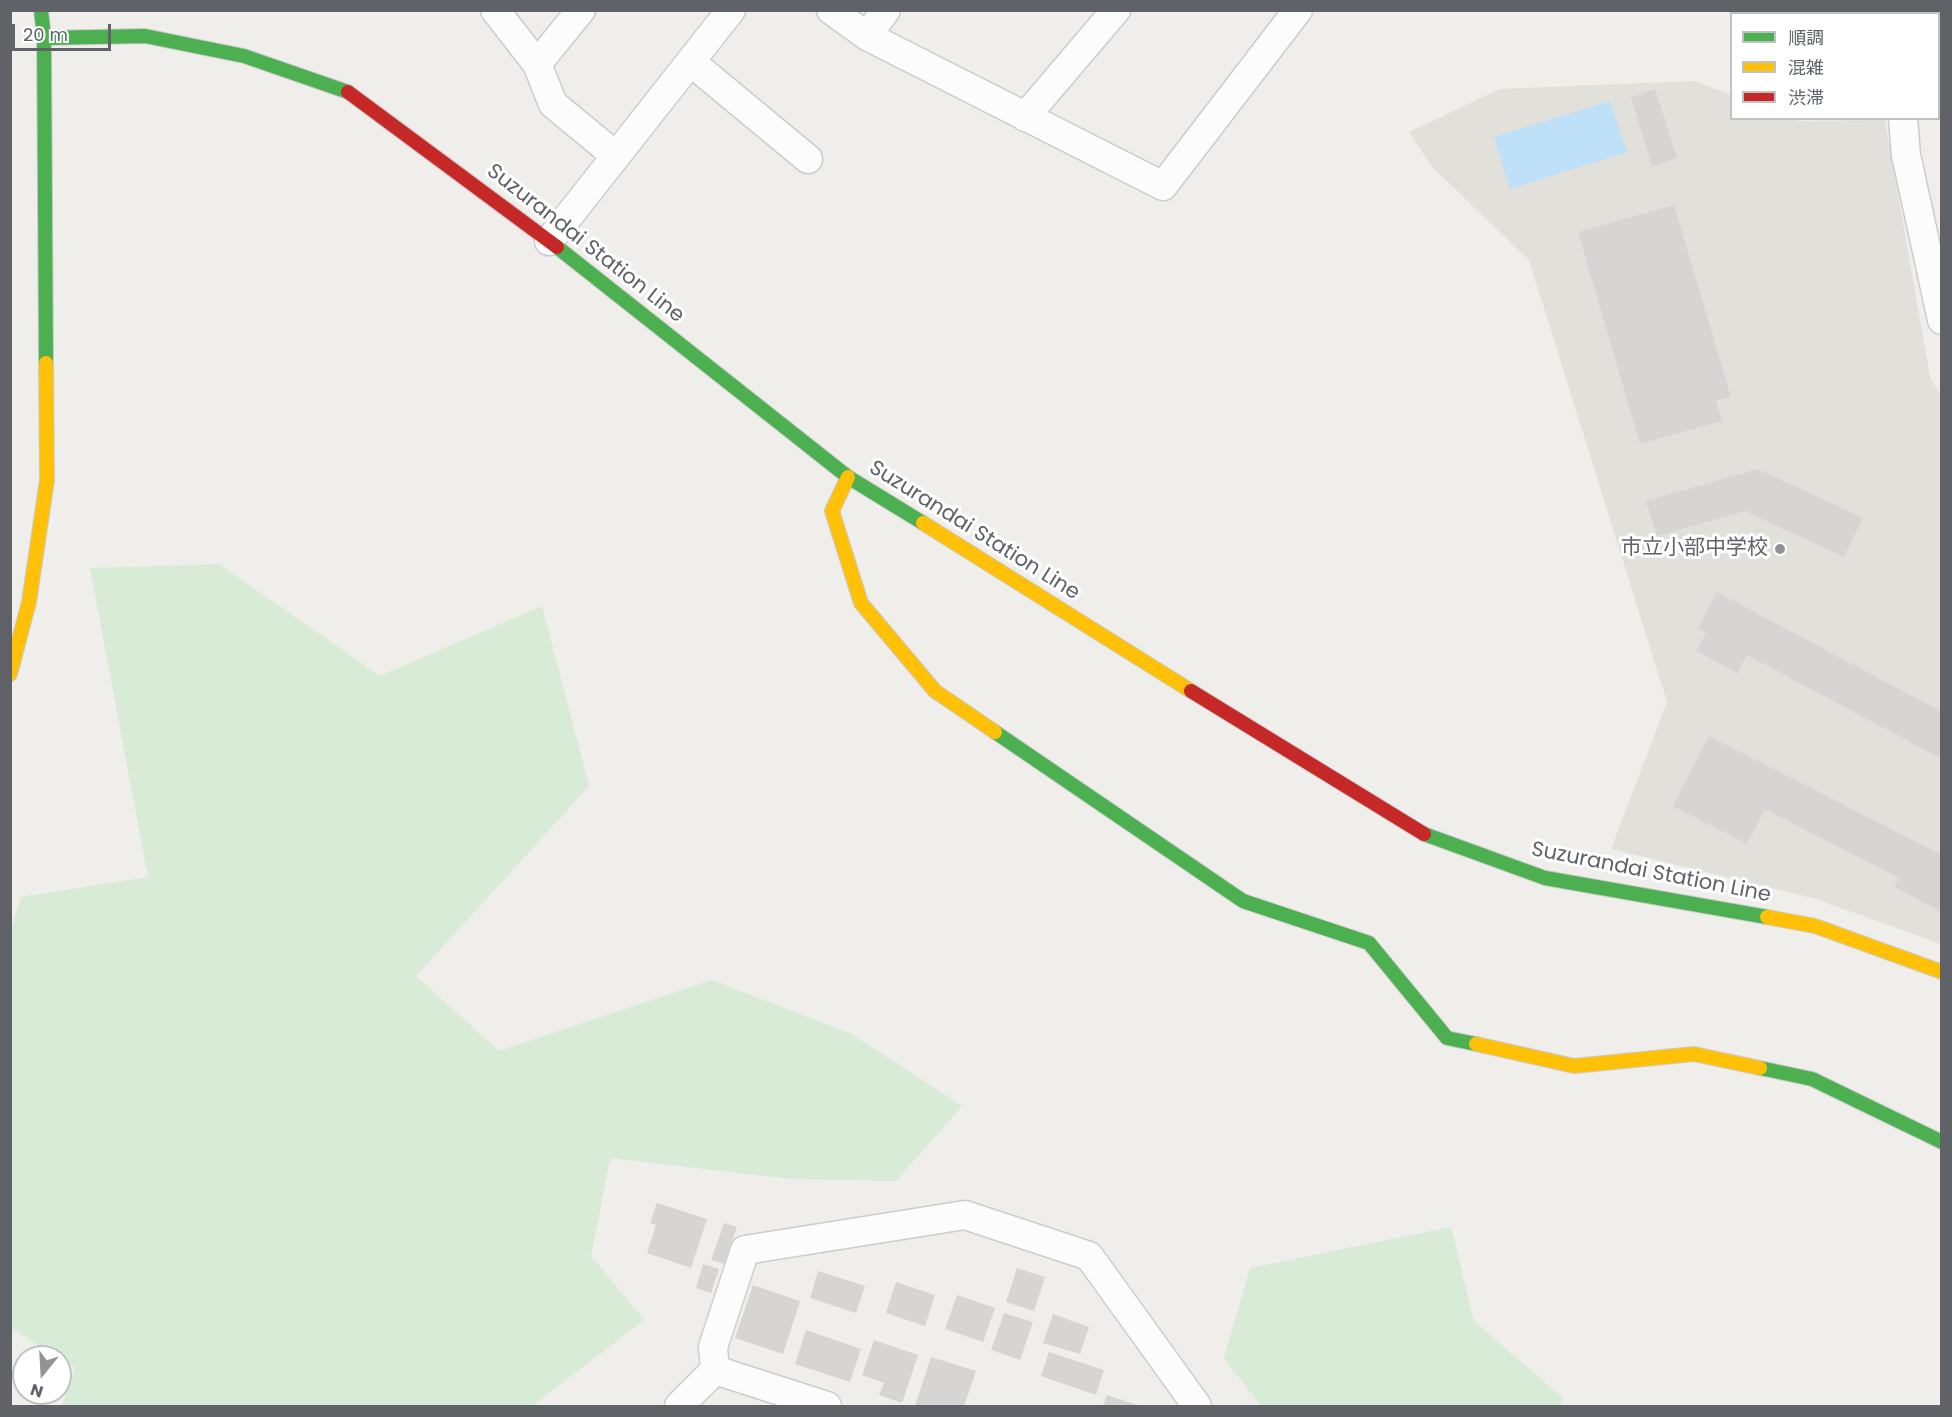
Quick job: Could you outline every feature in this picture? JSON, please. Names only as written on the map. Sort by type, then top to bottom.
[{"type":"main road","points":[[10,674],[29,602],[48,480],[44,38],[41,10]]},
{"type":"main road","name":"Suzurandai Station Line","points":[[44,38],[145,36],[244,56],[354,94],[549,241],[848,477],[1418,832],[1545,878],[1815,926],[1941,972]]},
{"type":"main road","points":[[848,477],[831,511],[861,603],[934,691],[1243,902],[1369,943],[1447,1038],[1574,1066],[1694,1054],[1801,1077],[1822,1084],[1941,1142]]},
{"type":"street","points":[[495,10],[537,63],[553,104],[616,156]]},
{"type":"street","points":[[537,63],[580,10]]},
{"type":"street","points":[[549,241],[731,10]]},
{"type":"street","points":[[831,10],[867,36],[1163,186],[1298,10]]},
{"type":"street","points":[[867,36],[886,10]]},
{"type":"street","points":[[1025,117],[1116,10]]},
{"type":"street","points":[[691,62],[808,159]]},
{"type":"street","points":[[1903,120],[1906,154],[1941,320]]},
{"type":"street","points":[[679,1407],[715,1370],[713,1347],[745,1250],[965,1215],[1089,1256],[1197,1407]]},
{"type":"street","points":[[715,1370],[827,1407]]},
{"type":"shaded area","name":"市立小部中学校","points":[[1694,81],[1730,95],[1730,120],[1885,120],[1930,377],[1941,396],[1941,944],[1813,898],[1611,849],[1667,702],[1529,260],[1432,167],[1409,132],[1500,89]]},
{"type":"green space","points":[[219,564],[380,676],[542,606],[589,786],[416,976],[499,1051],[712,980],[852,1034],[962,1106],[896,1181],[790,1179],[610,1158],[591,1256],[644,1320],[532,1406],[62,1406],[72,1405],[72,1377],[75,1368],[72,1366],[72,1345],[38,1345],[11,1328],[11,930],[21,897],[148,877],[90,568]]},
{"type":"green space","points":[[1451,1227],[1474,1321],[1563,1398],[1560,1406],[1261,1406],[1224,1358],[1250,1268]]},
{"type":"water","points":[[1610,101],[1627,152],[1510,189],[1494,137]]},
{"type":"building","points":[[1655,89],[1677,158],[1652,166],[1631,97]]},
{"type":"building","points":[[1674,205],[1731,397],[1716,401],[1722,421],[1640,444],[1578,232]]},
{"type":"building","points":[[1758,469],[1863,518],[1844,557],[1745,511],[1657,536],[1646,501]]},
{"type":"building","points":[[1717,592],[1942,712],[1942,759],[1747,655],[1737,673],[1696,651],[1706,633],[1698,628]]},
{"type":"building","points":[[1709,736],[1942,855],[1942,912],[1894,887],[1899,878],[1765,809],[1747,844],[1673,806]]},
{"type":"building","points":[[657,1203],[707,1219],[691,1268],[647,1253],[656,1225],[650,1223]]},
{"type":"building","points":[[724,1223],[737,1227],[724,1264],[711,1260]]},
{"type":"building","points":[[703,1264],[719,1269],[711,1293],[696,1288]]},
{"type":"building","points":[[1017,1268],[1045,1277],[1034,1311],[1006,1302]]},
{"type":"building","points":[[818,1271],[865,1286],[856,1313],[810,1298]]},
{"type":"building","points":[[896,1282],[935,1295],[925,1326],[886,1313]]},
{"type":"building","points":[[753,1285],[800,1301],[783,1354],[735,1338]]},
{"type":"building","points":[[957,1295],[995,1308],[983,1342],[945,1329]]},
{"type":"building","points":[[1004,1313],[1033,1322],[1020,1360],[991,1350]]},
{"type":"building","points":[[1053,1314],[1089,1327],[1080,1354],[1043,1343]]},
{"type":"building","points":[[806,1330],[861,1349],[850,1382],[795,1364]]},
{"type":"building","points":[[874,1340],[918,1355],[902,1403],[879,1395],[884,1383],[862,1375]]},
{"type":"building","points":[[1049,1352],[1104,1370],[1096,1395],[1041,1376]]},
{"type":"building","points":[[931,1357],[976,1371],[964,1406],[915,1406]]},
{"type":"building","points":[[1107,1395],[1140,1406],[1103,1406]]},
{"type":"traffic: fast","points":[[41,10],[44,38],[46,363]]},
{"type":"traffic: fast","points":[[44,38],[145,36],[244,56],[348,92]]},
{"type":"traffic: fast","points":[[557,247],[848,477],[923,523]]},
{"type":"traffic: fast","points":[[995,732],[1243,901],[1369,943],[1447,1038],[1476,1044]]},
{"type":"traffic: fast","points":[[1424,834],[1545,878],[1767,917]]},
{"type":"traffic: fast","points":[[1760,1068],[1812,1079],[1942,1142]]},
{"type":"traffic: slow","points":[[10,674],[29,602],[47,480],[46,363]]},
{"type":"traffic: slow","points":[[848,477],[832,511],[861,603],[935,691],[995,732]]},
{"type":"traffic: slow","points":[[923,523],[1191,691]]},
{"type":"traffic: slow","points":[[1767,917],[1815,926],[1942,972]]},
{"type":"traffic: slow","points":[[1476,1044],[1574,1066],[1694,1054],[1760,1068]]},
{"type":"traffic: jam","points":[[348,92],[557,247]]},
{"type":"traffic: jam","points":[[1191,691],[1424,834]]},
{"type":"place","name":"市立小部中学校","points":[[1780,549]]}]
